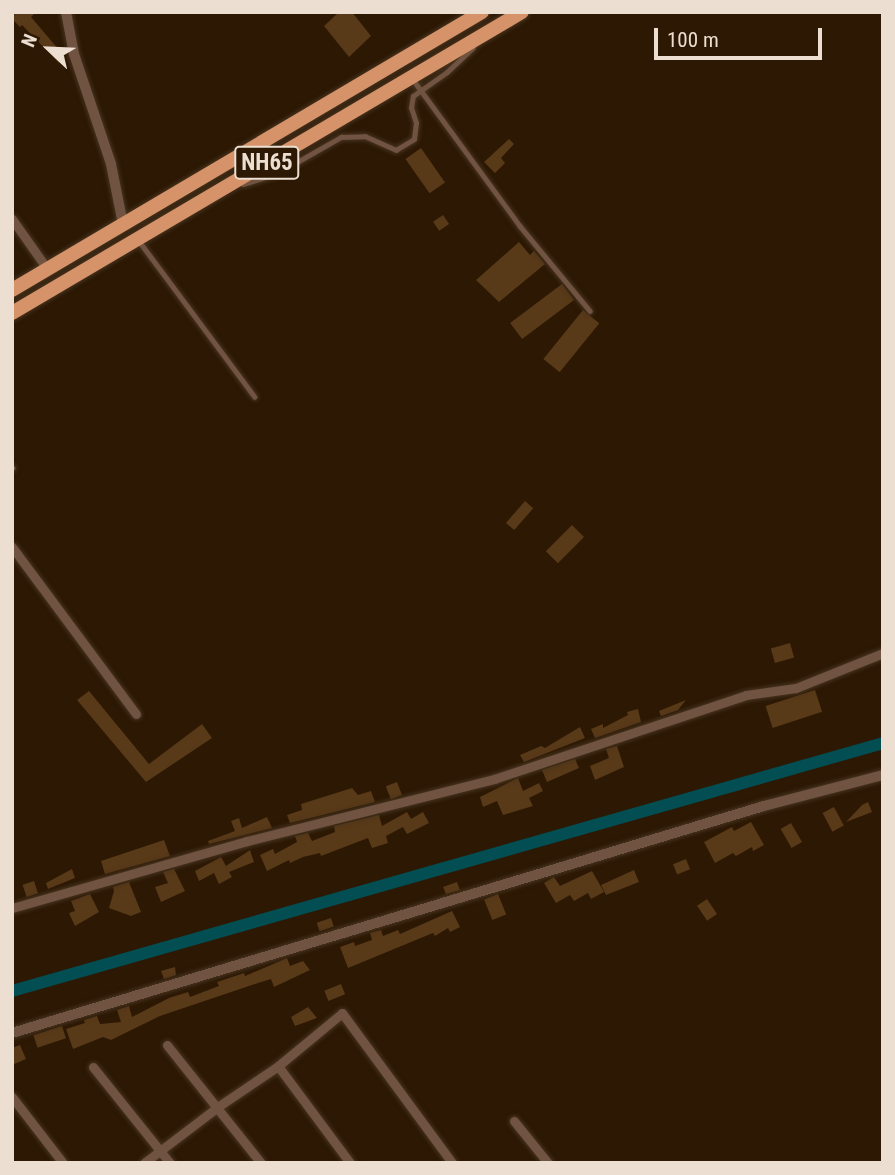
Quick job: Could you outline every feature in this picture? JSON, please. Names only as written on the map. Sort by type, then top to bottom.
[{"type":"highway","name":"NH65","points":[[12,290],[482,12]]},
{"type":"highway","name":"NH65","points":[[12,313],[222,190],[416,83],[522,12]]},
{"type":"street","points":[[66,12],[74,54],[111,164],[123,224]]},
{"type":"street","points":[[12,219],[48,270]]},
{"type":"street","points":[[12,547],[136,714]]},
{"type":"street","points":[[12,908],[247,841],[502,777],[746,695],[796,688],[883,653]]},
{"type":"street","points":[[12,1033],[764,806],[883,775]]},
{"type":"street","points":[[144,1163],[219,1106],[278,1066],[342,1013],[452,1163]]},
{"type":"street","points":[[167,1045],[219,1106],[261,1163]]},
{"type":"street","points":[[278,1066],[350,1163]]},
{"type":"street","points":[[93,1067],[170,1163]]},
{"type":"street","points":[[12,1097],[63,1163]]},
{"type":"street","points":[[514,1121],[548,1163]]},
{"type":"lane","points":[[222,190],[276,174],[341,137],[365,136],[396,150],[414,139],[416,123],[411,108],[416,83]]},
{"type":"lane","points":[[416,83],[520,226],[590,311]]},
{"type":"lane","points":[[137,239],[255,397]]},
{"type":"building","points":[[16,12],[36,12],[31,17],[65,57],[59,63],[22,25],[20,27],[12,19]]},
{"type":"building","points":[[339,12],[352,12],[371,36],[349,57],[324,26]]},
{"type":"building","points":[[509,139],[514,144],[501,158],[505,163],[495,173],[484,162]]},
{"type":"building","points":[[421,148],[445,182],[430,193],[405,159]]},
{"type":"building","points":[[443,215],[449,224],[439,231],[433,222]]},
{"type":"building","points":[[519,242],[530,255],[534,251],[545,264],[499,302],[476,280]]},
{"type":"building","points":[[562,284],[574,300],[522,339],[510,323]]},
{"type":"building","points":[[583,310],[599,323],[560,372],[543,359]]},
{"type":"building","points":[[525,501],[533,508],[514,530],[506,523]]},
{"type":"building","points":[[572,525],[584,537],[558,563],[546,551]]},
{"type":"building","points":[[790,643],[794,657],[775,663],[771,649]]},
{"type":"building","points":[[815,690],[822,712],[773,728],[766,706]]},
{"type":"building","points":[[89,691],[149,764],[202,724],[212,738],[146,782],[77,700]]},
{"type":"building","points":[[686,700],[678,710],[661,716],[659,711]]},
{"type":"building","points":[[638,709],[641,722],[595,738],[591,729],[603,724],[603,728],[628,715],[627,712]]},
{"type":"building","points":[[580,727],[585,738],[524,762],[520,755],[541,746],[545,748]]},
{"type":"building","points":[[617,746],[624,767],[595,780],[590,766],[609,758],[606,749]]},
{"type":"building","points":[[575,759],[579,768],[547,782],[542,770]]},
{"type":"building","points":[[518,778],[523,791],[539,783],[543,791],[529,798],[533,806],[503,815],[497,801],[483,807],[480,797]]},
{"type":"building","points":[[397,782],[402,795],[391,799],[386,786]]},
{"type":"building","points":[[352,788],[358,795],[371,791],[375,802],[290,823],[287,815],[302,810],[301,804]]},
{"type":"building","points":[[868,802],[872,812],[846,822],[862,805]]},
{"type":"building","points":[[834,807],[844,826],[832,832],[823,813]]},
{"type":"building","points":[[407,812],[411,819],[423,812],[429,823],[407,834],[403,827],[386,836],[388,843],[372,848],[368,838],[321,856],[320,853],[290,863],[289,860],[267,871],[260,855],[273,849],[275,854],[297,842],[295,836],[308,833],[312,841],[335,832],[334,826],[379,815],[382,826]]},
{"type":"building","points":[[267,817],[272,828],[209,844],[208,841],[235,831],[231,821],[239,818],[242,828]]},
{"type":"building","points":[[751,822],[764,845],[753,851],[752,847],[736,856],[733,853],[715,863],[704,842],[732,827],[734,831]]},
{"type":"building","points":[[791,823],[802,842],[792,848],[781,829]]},
{"type":"building","points":[[164,840],[170,856],[105,874],[101,861]]},
{"type":"building","points":[[250,850],[254,862],[229,872],[232,877],[219,884],[214,873],[199,881],[195,871],[221,857],[226,866]]},
{"type":"building","points":[[686,859],[690,869],[677,874],[673,864]]},
{"type":"building","points":[[72,869],[75,878],[48,889],[46,883]]},
{"type":"building","points":[[174,869],[185,891],[161,902],[155,887],[168,883],[163,872]]},
{"type":"building","points":[[634,870],[639,882],[606,895],[601,885]]},
{"type":"building","points":[[592,871],[604,892],[591,899],[588,893],[574,901],[570,895],[556,903],[544,883],[554,877],[560,886]]},
{"type":"building","points":[[34,881],[38,893],[27,897],[23,885]]},
{"type":"building","points":[[129,882],[141,912],[131,916],[109,908],[113,887]]},
{"type":"building","points":[[457,882],[460,890],[446,894],[443,887]]},
{"type":"building","points":[[90,894],[99,912],[75,926],[69,913],[75,911],[71,901]]},
{"type":"building","points":[[498,894],[506,914],[492,920],[484,900]]},
{"type":"building","points":[[707,899],[717,914],[707,921],[697,906]]},
{"type":"building","points":[[452,911],[460,927],[450,932],[448,928],[435,936],[433,933],[348,968],[340,947],[354,942],[355,946],[372,940],[370,933],[381,930],[383,936],[398,930],[400,934]]},
{"type":"building","points":[[331,918],[334,927],[320,931],[317,923]]},
{"type":"building","points":[[287,958],[290,966],[303,961],[310,970],[274,987],[271,979],[160,1016],[111,1040],[103,1037],[73,1049],[66,1029],[85,1023],[84,1020],[97,1016],[100,1024],[121,1022],[117,1010],[129,1006],[132,1017],[169,998],[188,992],[190,997],[219,986],[217,982],[244,973],[245,976]]},
{"type":"building","points":[[175,967],[176,975],[164,979],[161,971]]},
{"type":"building","points":[[341,984],[345,994],[328,1001],[324,991]]},
{"type":"building","points":[[308,1007],[317,1018],[295,1026],[291,1017]]},
{"type":"building","points":[[62,1026],[66,1038],[37,1048],[33,1035]]},
{"type":"building","points":[[20,1045],[26,1059],[12,1065],[12,1048]]},
{"type":"waterway","points":[[12,991],[883,743]]}]
